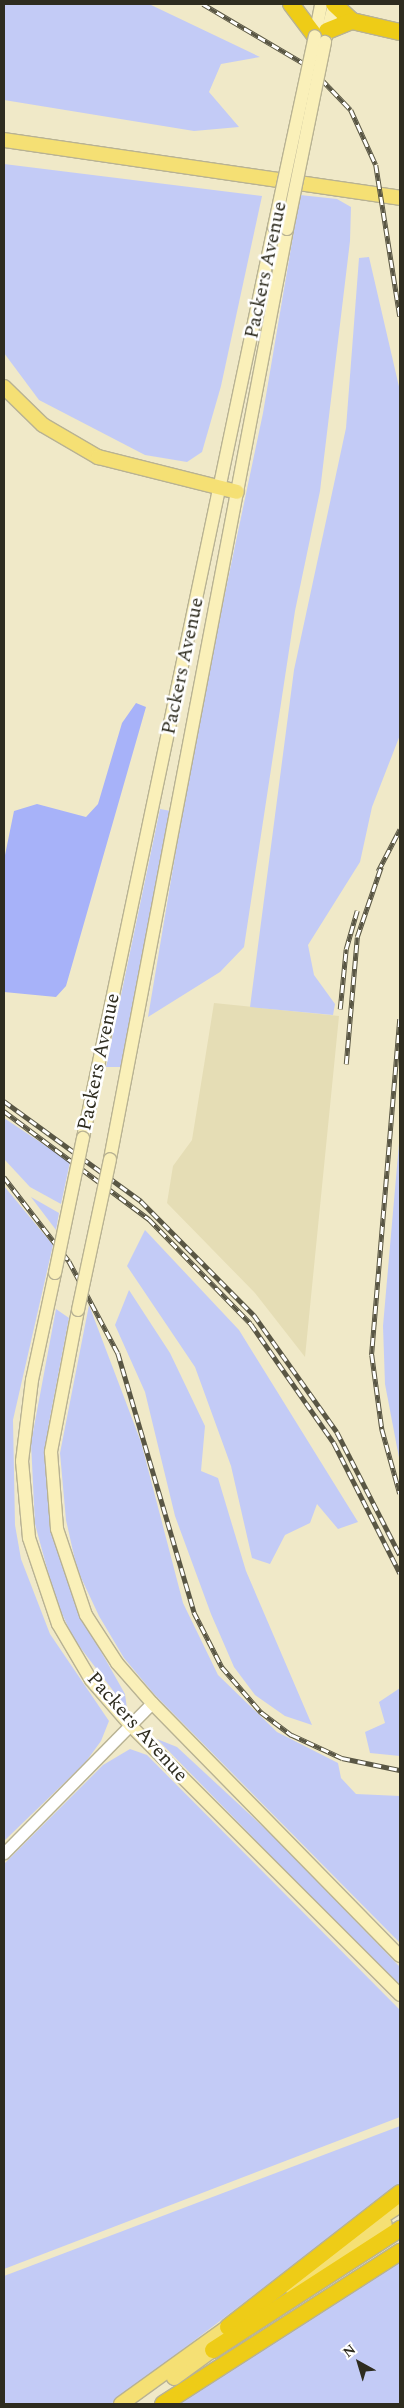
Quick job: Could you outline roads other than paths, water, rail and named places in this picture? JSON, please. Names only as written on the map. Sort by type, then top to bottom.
[{"type":"highway","points":[[291,4],[322,36],[352,21]]},
{"type":"highway","points":[[334,4],[352,21],[400,32]]},
{"type":"highway","points":[[228,2327],[400,2193]]},
{"type":"highway","points":[[212,2350],[400,2229]]},
{"type":"highway","points":[[163,2404],[400,2252]]},
{"type":"main road","name":"Packers Avenue","points":[[321,4],[322,36]]},
{"type":"main road","name":"Packers Avenue","points":[[334,4],[322,36],[220,488],[114,987],[24,1427],[23,1495],[29,1538],[58,1624],[91,1680],[130,1725],[400,1995]]},
{"type":"main road","points":[[4,140],[400,198]]},
{"type":"main road","name":"Packers Avenue","points":[[280,228],[237,492],[146,984],[78,1310],[51,1452],[57,1529],[86,1614],[117,1663],[152,1703],[400,1956]]},
{"type":"main road","points":[[4,387],[43,425],[98,457],[237,492]]},
{"type":"main road","points":[[121,2404],[400,2205]]},
{"type":"main road","points":[[137,2404],[400,2214]]},
{"type":"street","points":[[4,1853],[152,1703]]},
{"type":"water","points":[[136,703],[146,707],[66,986],[56,997],[4,992],[4,860],[14,811],[37,804],[86,817],[98,804],[122,723]]},
{"type":"railway","points":[[203,4],[310,67],[351,110],[376,165],[400,316]]},
{"type":"railway","points":[[378,871],[400,829]]},
{"type":"railway","points":[[346,1064],[357,937],[381,867]]},
{"type":"railway","points":[[340,1009],[346,949],[357,911]]},
{"type":"railway","points":[[400,1019],[372,1355],[382,1429],[400,1494]]},
{"type":"railway","points":[[4,1101],[141,1201],[254,1315],[337,1432],[400,1555]]},
{"type":"railway","points":[[4,1111],[149,1219],[251,1324],[334,1443],[400,1573]]},
{"type":"railway","points":[[4,1177],[69,1261],[118,1353],[194,1612],[222,1667],[261,1712],[292,1735],[342,1758],[400,1770]]}]
